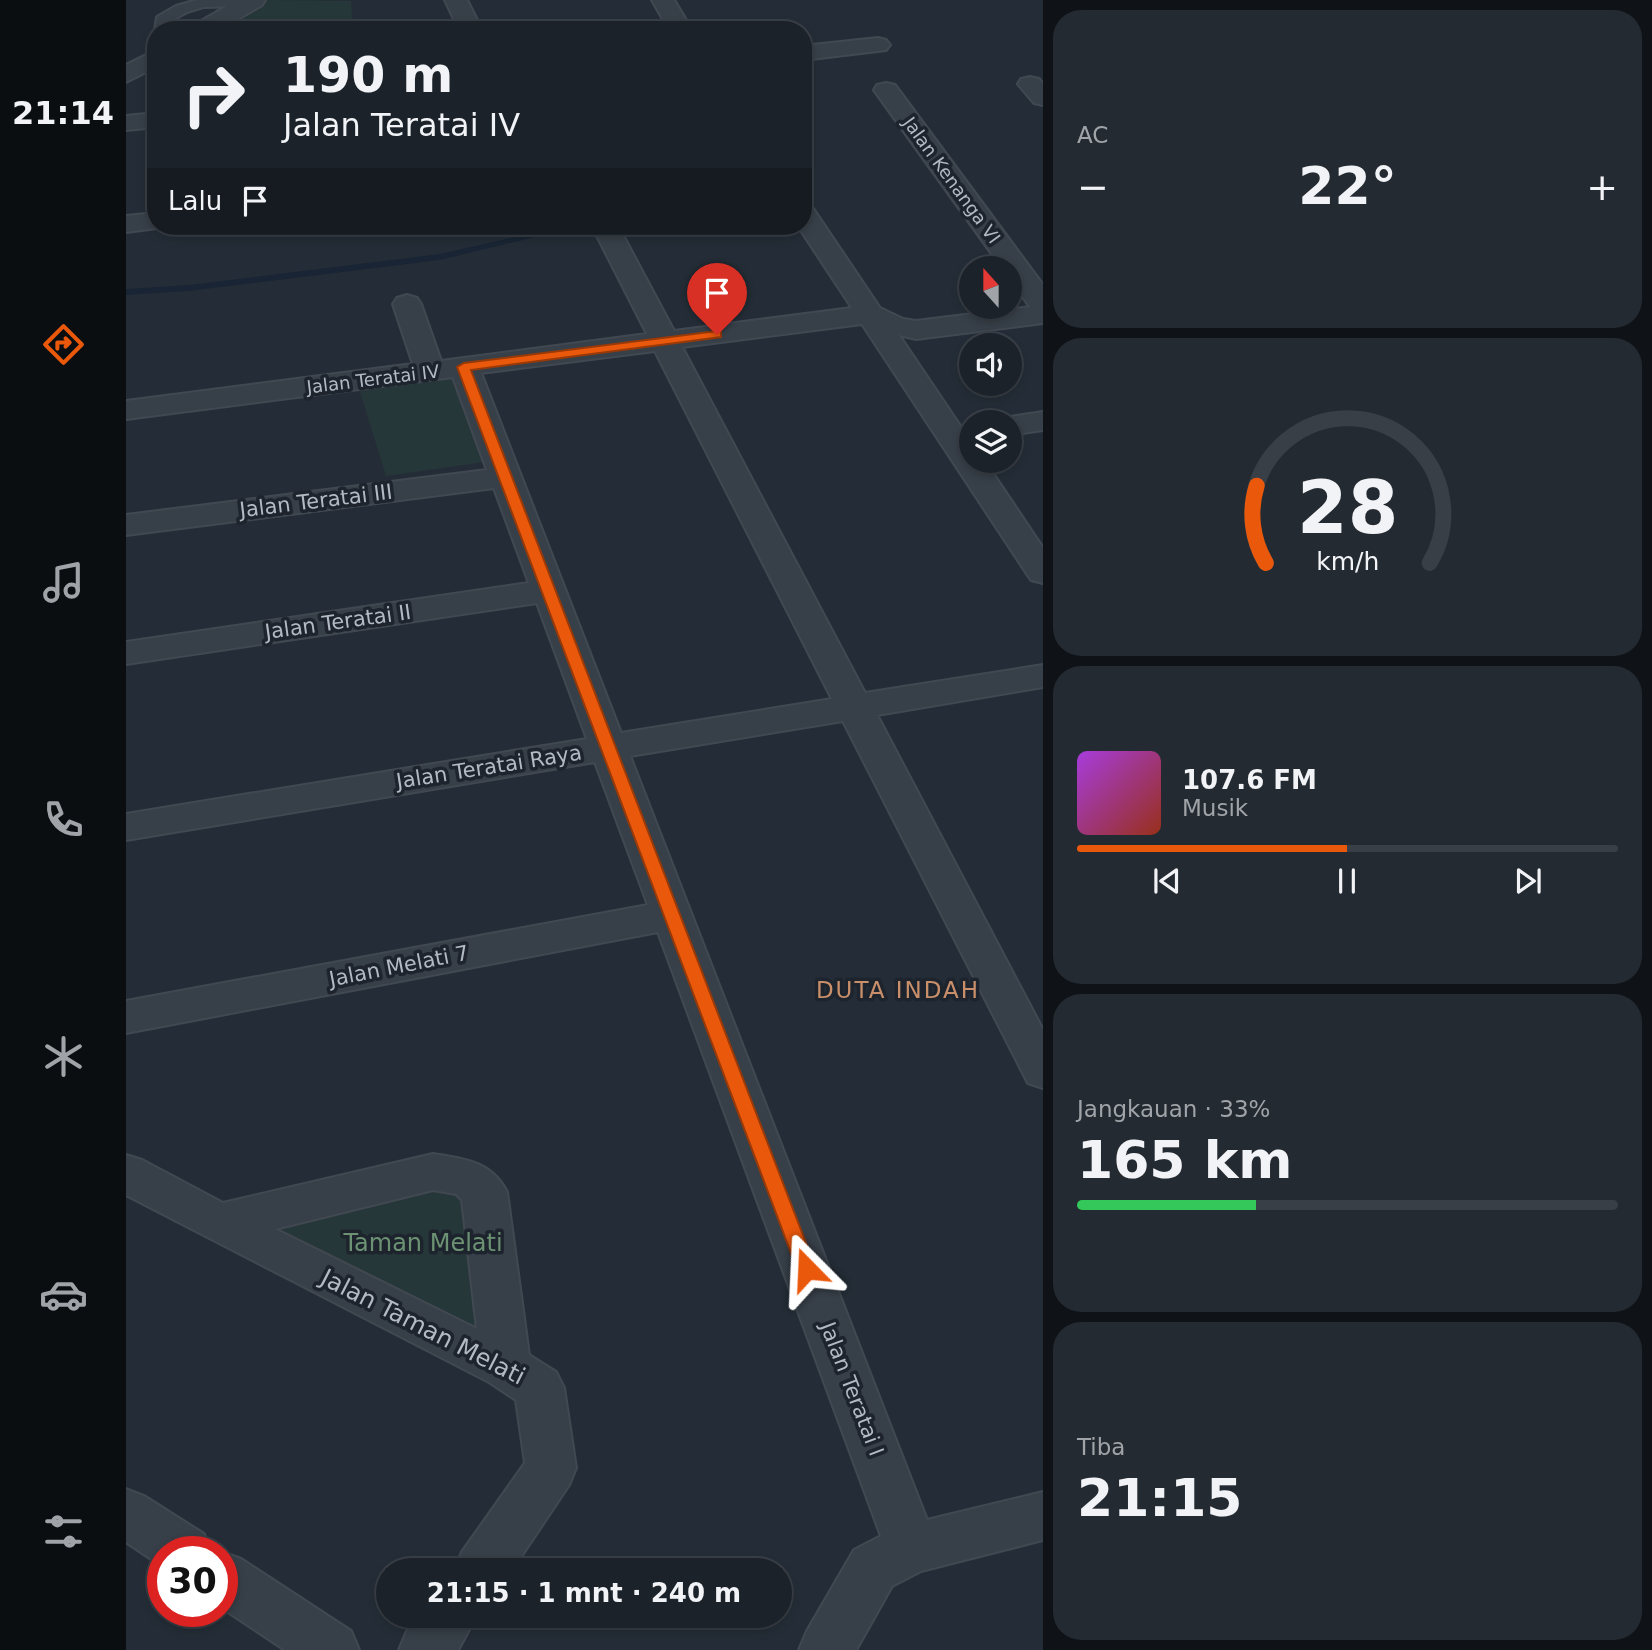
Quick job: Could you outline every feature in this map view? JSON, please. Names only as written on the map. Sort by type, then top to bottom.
[{"type":"street","points":[[456,0],[466,21]]},
{"type":"street","points":[[663,0],[676,21]]},
{"type":"street","points":[[218,21],[252,1]]},
{"type":"street","points":[[812,52],[878,45]]},
{"type":"street","points":[[126,75],[147,62]]},
{"type":"street","name":"Jalan Kenanga VI","points":[[886,90],[1043,305]]},
{"type":"street","points":[[126,123],[147,121]]},
{"type":"street","points":[[126,224],[147,222]]},
{"type":"street","points":[[812,227],[871,314],[959,430]]},
{"type":"street","points":[[610,235],[1043,1071]]},
{"type":"street","points":[[407,304],[430,372]]},
{"type":"street","points":[[871,314],[895,326],[916,330],[1043,314]]},
{"type":"street","name":"Jalan Teratai IV","points":[[126,410],[871,314]]},
{"type":"street","name":"Jalan Teratai I","points":[[464,367],[912,1548]]},
{"type":"street","points":[[1022,424],[1043,421]]},
{"type":"street","points":[[988,473],[1031,536],[1043,573]]},
{"type":"street","name":"Jalan Teratai III","points":[[126,525],[505,477]]},
{"type":"street","name":"Jalan Teratai II","points":[[126,653],[549,592]]},
{"type":"street","name":"Jalan Teratai Raya","points":[[126,827],[1043,676]]},
{"type":"street","name":"Jalan Melati 7","points":[[126,1017],[672,915]]},
{"type":"street","points":[[219,1223],[433,1172],[468,1178],[484,1192],[506,1367]]},
{"type":"street","name":"Jalan Taman Melati","points":[[126,1173],[219,1223],[506,1367],[539,1388],[551,1468],[489,1558]]},
{"type":"street","points":[[126,1513],[161,1536]]},
{"type":"street","points":[[826,1650],[873,1567],[912,1548],[1043,1516]]},
{"type":"street","points":[[238,1588],[332,1650]]},
{"type":"street","points":[[426,1650],[441,1628]]},
{"type":"lane","points":[[162,21],[172,10],[195,3],[252,1]]},
{"type":"green space","points":[[267,0],[351,1],[352,21],[233,21]]},
{"type":"green space","points":[[452,373],[484,462],[386,476],[358,385]]},
{"type":"green space","name":"Taman Melati","points":[[428,1182],[476,1202],[495,1346],[258,1226]]},
{"type":"waterway","points":[[126,292],[189,288],[440,257],[536,235]]},
{"type":"district","name":"DUTA INDAH","points":[[898,990]]},
{"type":"route","points":[[717,335],[464,367],[807,1269]]}]
